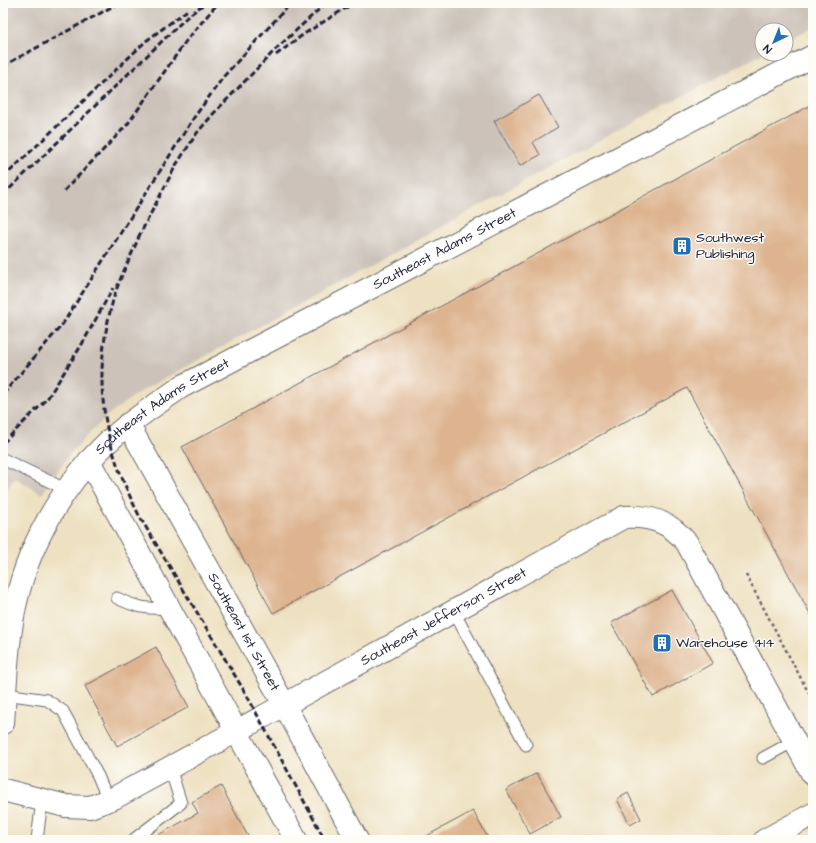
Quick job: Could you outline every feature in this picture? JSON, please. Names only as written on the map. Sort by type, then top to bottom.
[{"type":"street","name":"Southeast Adams Street","points":[[3,723],[8,652],[16,602],[26,568],[40,537],[68,490],[89,461],[128,424],[181,387],[813,56]]},
{"type":"street","name":"Southeast 1st Street","points":[[128,424],[285,706],[357,840]]},
{"type":"street","points":[[89,461],[296,840]]},
{"type":"street","name":"Southeast Jefferson Street","points":[[3,790],[66,806],[90,806],[108,800],[285,706],[624,517],[636,516],[654,519],[677,531],[687,543],[813,776]]},
{"type":"street","points":[[765,840],[813,814]]},
{"type":"lane","points":[[3,459],[68,490]]},
{"type":"lane","points":[[117,598],[133,606],[148,609],[170,608]]},
{"type":"lane","points":[[454,612],[526,745]]},
{"type":"lane","points":[[5,694],[47,700],[63,711],[98,776],[108,800]]},
{"type":"lane","points":[[763,758],[794,741]]},
{"type":"lane","points":[[133,840],[181,803],[170,768]]},
{"type":"lane","points":[[36,840],[42,800]]},
{"type":"path","points":[[746,575],[813,701]]},
{"type":"shaded area","points":[[3,3],[813,3],[813,27],[794,37],[794,22],[754,22],[754,58],[609,135],[138,393],[107,416],[72,451],[42,494],[15,478],[3,495]]},
{"type":"building","points":[[539,95],[558,127],[533,142],[540,155],[520,166],[494,121]]},
{"type":"building","name":"Southwest Publishing","points":[[813,104],[813,619],[687,388],[273,613],[182,447]]},
{"type":"building","name":"Warehouse 414","points":[[672,590],[713,663],[653,697],[611,623]]},
{"type":"building","points":[[156,647],[189,707],[117,746],[85,686]]},
{"type":"building","points":[[537,773],[561,817],[530,834],[506,790]]},
{"type":"building","points":[[221,786],[250,840],[149,840],[198,813],[192,802]]},
{"type":"building","points":[[628,793],[641,819],[630,825],[617,799]]},
{"type":"building","points":[[473,811],[489,840],[419,840]]},
{"type":"railway","points":[[3,66],[119,3]]},
{"type":"railway","points":[[3,195],[187,17],[205,3]]},
{"type":"railway","points":[[64,191],[127,125],[186,41],[218,3]]},
{"type":"railway","points":[[3,394],[62,325],[193,119],[224,76],[291,3]]},
{"type":"railway","points":[[138,238],[176,165],[197,133],[214,113],[277,48],[326,3]]},
{"type":"railway","points":[[276,55],[304,34],[354,3]]},
{"type":"railway","points":[[3,178],[146,41],[189,9]]},
{"type":"railway","points":[[140,234],[121,277],[112,304],[106,333],[102,361],[102,388],[110,441],[128,493],[141,519],[246,694],[325,840]]},
{"type":"railway","points":[[3,443],[47,399],[81,346],[113,288]]},
{"type":"place","name":"Southwest Publishing","points":[[682,246]]},
{"type":"place","name":"Warehouse 414","points":[[662,643]]}]
